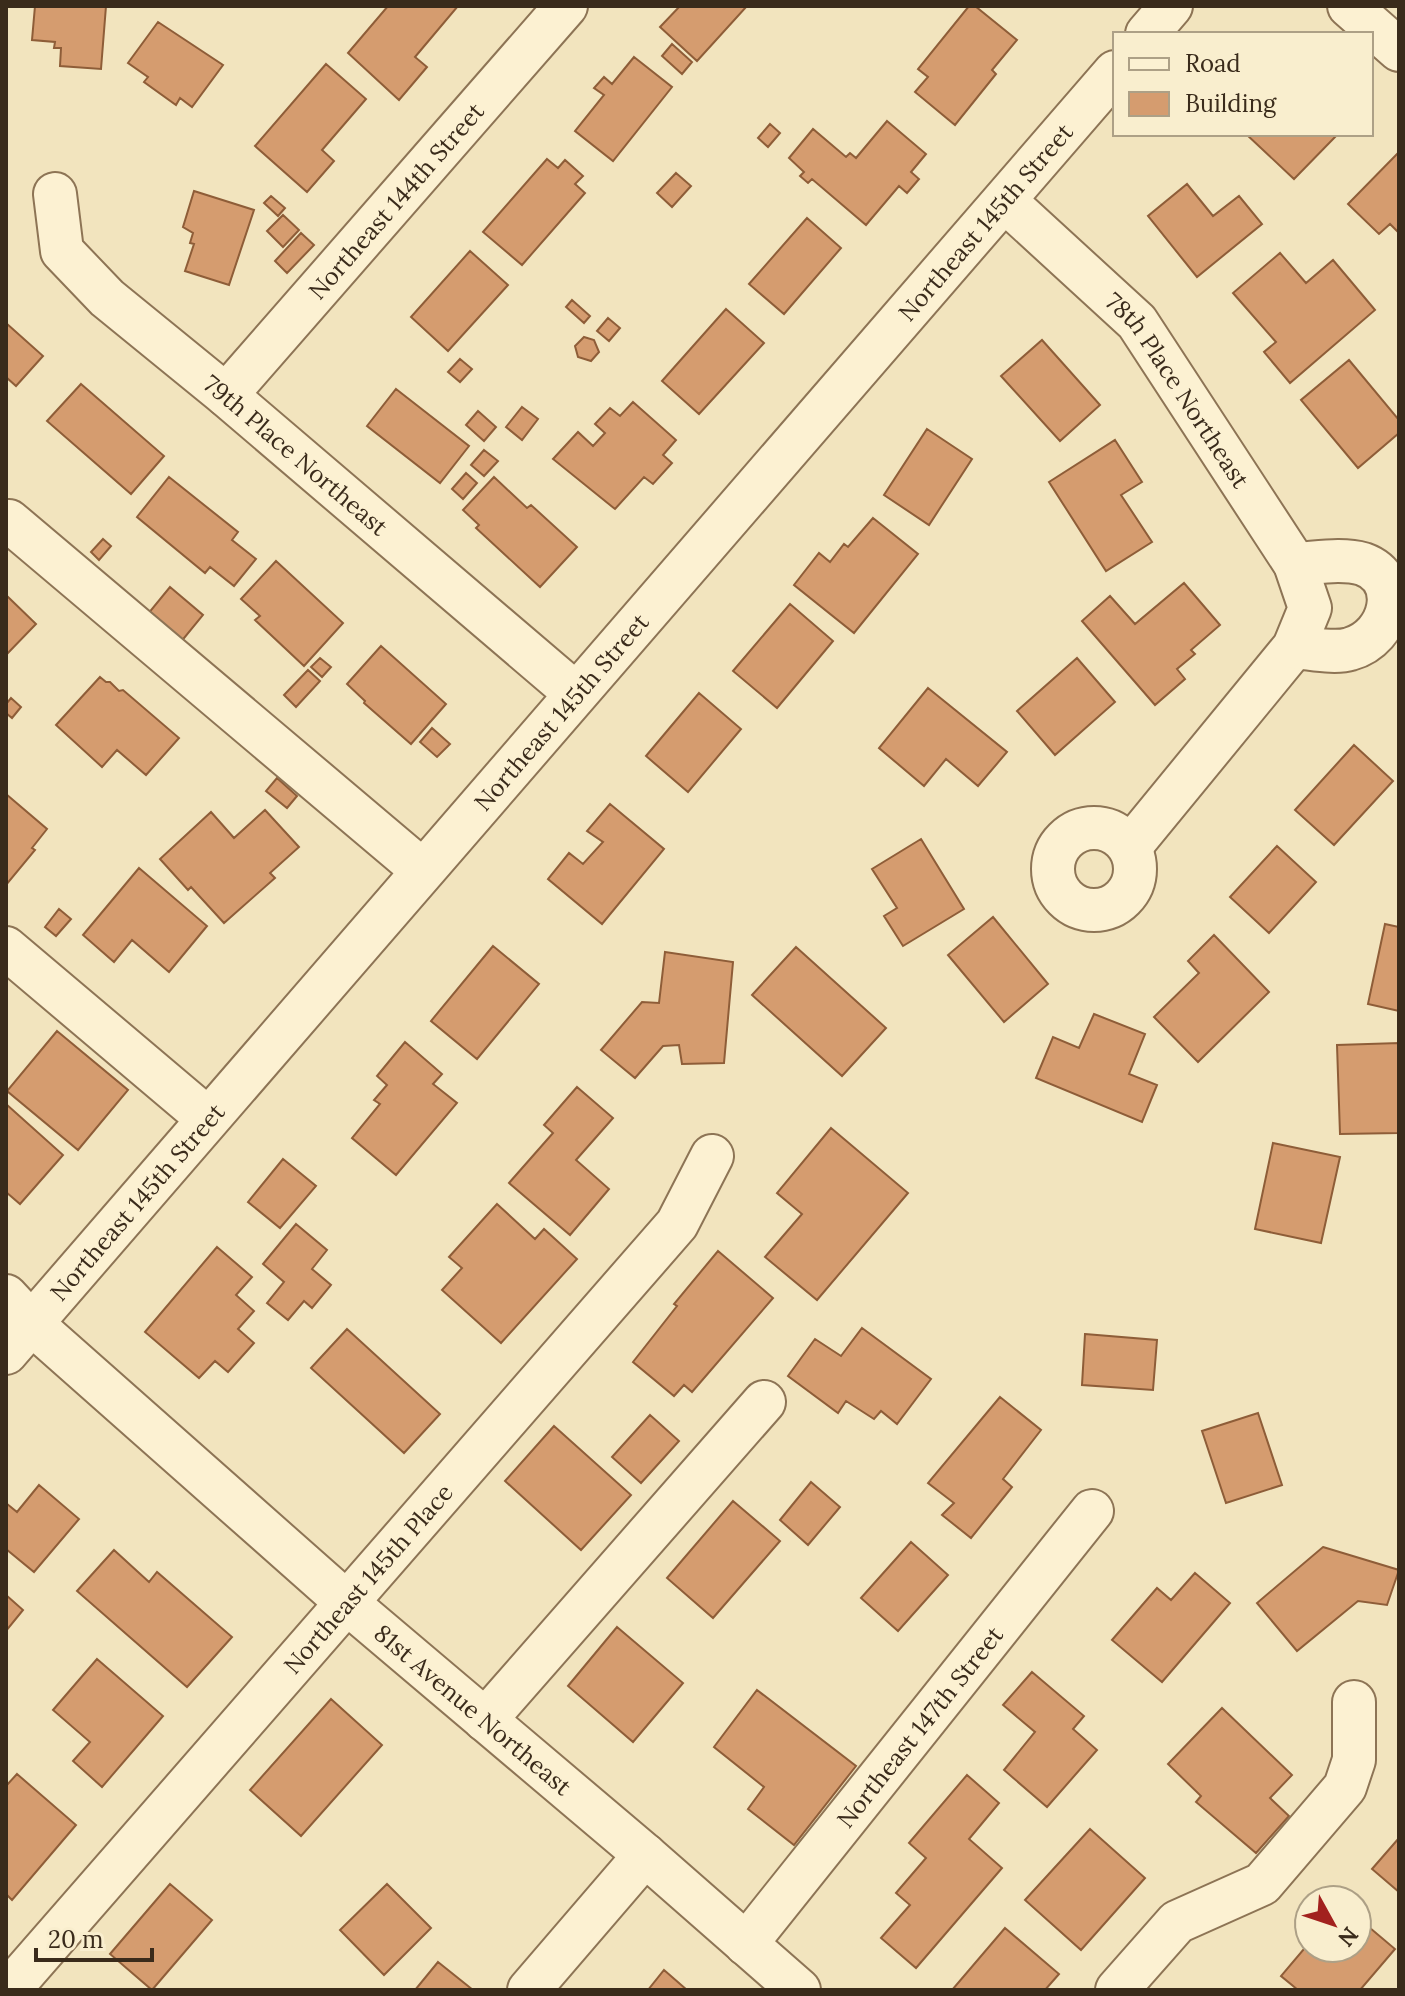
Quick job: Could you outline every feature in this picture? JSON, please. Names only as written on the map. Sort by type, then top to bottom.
[{"type":"street","points":[[1149,32],[1171,6]]},
{"type":"street","points":[[1349,6],[1399,50]]},
{"type":"street","name":"Northeast 144th Street","points":[[226,395],[546,13]]},
{"type":"street","name":"Northeast 145th Street","points":[[15,1324],[207,1118],[1113,74]]},
{"type":"street","name":"79th Place Northeast","points":[[55,194],[62,251],[107,298],[226,395],[575,693]]},
{"type":"street","name":"78th Place Northeast","points":[[1005,201],[1137,322],[1295,564],[1310,608],[1294,647]]},
{"type":"street","points":[[9,521],[422,870]]},
{"type":"street","points":[[1130,847],[1294,647],[1347,651],[1381,631],[1391,616],[1395,588],[1389,577],[1364,564],[1349,561],[1295,564]]},
{"type":"street","points":[[6,948],[207,1118]]},
{"type":"street","name":"Northeast 145th Place","points":[[9,1990],[677,1224],[712,1156]]},
{"type":"street","name":"81st Avenue Northeast","points":[[15,1324],[645,1855],[799,1990]]},
{"type":"street","points":[[485,1720],[764,1402]]},
{"type":"street","name":"Northeast 147th Street","points":[[746,1944],[1092,1511]]},
{"type":"street","points":[[1117,1990],[1177,1922],[1262,1884],[1345,1787],[1354,1760],[1354,1702]]},
{"type":"street","points":[[529,1990],[645,1855]]},
{"type":"building","points":[[35,6],[106,6],[101,69],[60,66],[61,48],[54,48],[55,42],[32,40]]},
{"type":"building","points":[[388,6],[458,6],[415,57],[427,67],[399,100],[348,53]]},
{"type":"building","points":[[680,6],[747,6],[697,61],[660,27]]},
{"type":"building","points":[[969,6],[975,6],[1017,40],[992,70],[996,74],[955,125],[915,92],[928,77],[918,69]]},
{"type":"building","points":[[158,22],[223,65],[192,107],[180,98],[176,105],[144,82],[148,77],[128,63]]},
{"type":"building","points":[[672,44],[692,62],[682,74],[662,56]]},
{"type":"building","points":[[634,57],[672,87],[613,161],[575,131],[604,95],[594,88],[604,77],[612,84]]},
{"type":"building","points":[[326,64],[366,99],[322,150],[334,161],[307,192],[255,146]]},
{"type":"building","points":[[887,121],[926,154],[911,172],[919,179],[907,193],[899,186],[866,225],[812,179],[808,183],[800,176],[804,172],[789,158],[813,129],[846,157],[850,153],[856,158]]},
{"type":"building","points":[[770,124],[780,133],[768,147],[758,138]]},
{"type":"building","points":[[1248,136],[1336,136],[1294,179]]},
{"type":"building","points":[[1399,152],[1399,233],[1390,224],[1379,234],[1348,204]]},
{"type":"building","points":[[547,159],[558,168],[565,160],[583,176],[575,184],[585,193],[522,265],[483,232]]},
{"type":"building","points":[[676,173],[691,186],[672,207],[657,193]]},
{"type":"building","points":[[1187,184],[1213,216],[1239,196],[1262,224],[1197,277],[1148,216]]},
{"type":"building","points":[[194,191],[254,210],[229,285],[185,271],[194,244],[190,243],[193,233],[183,227]]},
{"type":"building","points":[[271,196],[285,208],[278,216],[264,203]]},
{"type":"building","points":[[283,215],[299,230],[283,247],[267,231]]},
{"type":"building","points":[[807,218],[841,248],[784,314],[749,284]]},
{"type":"building","points":[[301,233],[314,245],[287,273],[275,261]]},
{"type":"building","points":[[470,251],[508,285],[448,351],[411,317]]},
{"type":"building","points":[[1280,253],[1306,283],[1333,260],[1375,310],[1290,383],[1264,352],[1276,342],[1233,293]]},
{"type":"building","points":[[572,300],[590,316],[584,323],[566,307]]},
{"type":"building","points":[[726,309],[764,343],[699,414],[662,381]]},
{"type":"building","points":[[608,318],[620,328],[609,341],[597,331]]},
{"type":"building","points":[[6,323],[43,356],[16,386],[6,377]]},
{"type":"building","points":[[584,337],[594,340],[599,352],[591,361],[578,357],[575,346]]},
{"type":"building","points":[[1042,340],[1100,405],[1060,441],[1001,376]]},
{"type":"building","points":[[460,359],[472,369],[460,382],[448,372]]},
{"type":"building","points":[[1349,360],[1399,420],[1399,433],[1358,468],[1301,400]]},
{"type":"building","points":[[81,384],[164,456],[131,494],[47,421]]},
{"type":"building","points":[[396,389],[469,446],[440,483],[367,426]]},
{"type":"building","points":[[633,402],[676,440],[663,455],[672,463],[653,484],[644,477],[615,509],[553,459],[578,432],[593,446],[605,433],[595,424],[610,408],[620,416]]},
{"type":"building","points":[[522,407],[538,419],[522,440],[506,427]]},
{"type":"building","points":[[478,411],[496,427],[484,441],[466,425]]},
{"type":"building","points":[[927,429],[972,459],[929,525],[884,495]]},
{"type":"building","points":[[1115,440],[1142,482],[1121,495],[1152,542],[1106,571],[1049,482]]},
{"type":"building","points":[[484,450],[498,461],[484,476],[471,465]]},
{"type":"building","points":[[466,473],[477,483],[463,499],[452,489]]},
{"type":"building","points":[[169,477],[238,532],[232,540],[256,559],[234,586],[210,567],[205,573],[137,517]]},
{"type":"building","points":[[494,477],[527,508],[531,505],[577,547],[540,587],[476,528],[479,525],[463,510]]},
{"type":"building","points":[[873,518],[918,554],[854,633],[794,585],[819,553],[830,562],[844,544],[848,547]]},
{"type":"building","points":[[103,539],[111,546],[99,560],[91,552]]},
{"type":"building","points":[[276,561],[343,623],[304,666],[255,620],[260,616],[241,599]]},
{"type":"building","points":[[1184,583],[1220,625],[1191,650],[1195,654],[1177,669],[1185,679],[1155,705],[1082,621],[1110,596],[1135,624]]},
{"type":"building","points":[[170,587],[203,615],[180,643],[147,615]]},
{"type":"building","points":[[6,595],[36,624],[6,655]]},
{"type":"building","points":[[790,604],[833,641],[777,708],[733,671]]},
{"type":"building","points":[[381,646],[446,704],[411,744],[347,684]]},
{"type":"building","points":[[320,658],[331,667],[322,677],[311,667]]},
{"type":"building","points":[[1077,658],[1115,702],[1055,755],[1017,711]]},
{"type":"building","points":[[308,670],[320,681],[296,707],[284,695]]},
{"type":"building","points":[[100,677],[119,691],[123,690],[179,738],[146,775],[117,750],[102,767],[56,725]]},
{"type":"building","points":[[928,688],[1007,752],[978,786],[946,759],[924,786],[879,748]]},
{"type":"building","points":[[699,693],[741,729],[688,792],[646,756]]},
{"type":"building","points":[[11,698],[21,707],[12,718],[6,713],[6,704]]},
{"type":"building","points":[[432,728],[450,744],[437,757],[420,742]]},
{"type":"building","points":[[1354,745],[1393,781],[1334,845],[1295,810]]},
{"type":"building","points":[[277,778],[297,796],[287,808],[266,791]]},
{"type":"building","points":[[6,794],[47,829],[32,848],[35,850],[6,885]]},
{"type":"building","points":[[610,804],[664,849],[602,924],[548,879],[569,853],[583,864],[603,842],[587,831]]},
{"type":"building","points":[[265,810],[299,847],[270,873],[275,878],[224,923],[160,859],[211,812],[234,838]]},
{"type":"building","points":[[921,839],[964,909],[903,946],[884,916],[897,908],[872,869]]},
{"type":"building","points":[[1277,846],[1316,882],[1269,933],[1230,897]]},
{"type":"building","points":[[139,868],[207,926],[169,972],[132,940],[114,962],[83,935]]},
{"type":"building","points":[[59,909],[71,919],[56,936],[45,927]]},
{"type":"building","points":[[993,917],[1048,984],[1004,1022],[948,955]]},
{"type":"building","points":[[1385,924],[1399,927],[1399,1011],[1368,1004]]},
{"type":"building","points":[[1214,935],[1269,992],[1198,1062],[1154,1017],[1199,973],[1188,961]]},
{"type":"building","points":[[493,946],[539,984],[477,1059],[431,1021]]},
{"type":"building","points":[[796,947],[886,1028],[842,1076],[752,995]]},
{"type":"building","points":[[665,952],[733,962],[724,1063],[682,1064],[679,1045],[663,1046],[635,1078],[601,1050],[642,1002],[659,1003]]},
{"type":"building","points":[[1094,1014],[1145,1034],[1129,1074],[1157,1085],[1142,1122],[1036,1078],[1053,1037],[1079,1048]]},
{"type":"building","points":[[57,1031],[128,1090],[78,1150],[7,1091]]},
{"type":"building","points":[[405,1042],[442,1074],[433,1084],[457,1103],[396,1175],[352,1138],[380,1104],[374,1100],[387,1085],[377,1076]]},
{"type":"building","points":[[1399,1043],[1399,1133],[1340,1134],[1337,1045]]},
{"type":"building","points":[[577,1087],[613,1118],[576,1160],[609,1189],[570,1235],[509,1183],[553,1133],[544,1125]]},
{"type":"building","points":[[6,1104],[63,1155],[20,1204],[6,1192]]},
{"type":"building","points":[[831,1128],[908,1193],[817,1300],[765,1257],[802,1214],[777,1193]]},
{"type":"building","points":[[1273,1143],[1340,1157],[1321,1243],[1255,1229]]},
{"type":"building","points":[[283,1159],[316,1186],[280,1228],[248,1202]]},
{"type":"building","points":[[497,1204],[535,1239],[544,1229],[577,1259],[501,1343],[442,1290],[462,1268],[449,1257]]},
{"type":"building","points":[[296,1224],[327,1250],[312,1269],[331,1285],[312,1308],[304,1301],[288,1320],[267,1303],[284,1282],[263,1264]]},
{"type":"building","points":[[217,1247],[252,1277],[236,1295],[254,1311],[238,1329],[254,1343],[228,1372],[215,1361],[199,1378],[145,1332]]},
{"type":"building","points":[[718,1251],[773,1298],[692,1392],[684,1385],[674,1396],[633,1362],[677,1306],[674,1304]]},
{"type":"building","points":[[862,1328],[931,1379],[897,1424],[881,1411],[874,1419],[846,1401],[838,1413],[788,1376],[815,1339],[841,1356]]},
{"type":"building","points":[[347,1329],[440,1414],[404,1453],[311,1368]]},
{"type":"building","points":[[1085,1334],[1157,1340],[1153,1390],[1082,1385]]},
{"type":"building","points":[[1000,1397],[1041,1430],[1003,1479],[1012,1487],[971,1538],[942,1515],[954,1503],[928,1483]]},
{"type":"building","points":[[1258,1413],[1282,1485],[1226,1503],[1202,1431]]},
{"type":"building","points":[[650,1415],[679,1441],[641,1483],[612,1457]]},
{"type":"building","points":[[554,1426],[631,1495],[581,1550],[505,1481]]},
{"type":"building","points":[[811,1482],[840,1507],[808,1545],[780,1520]]},
{"type":"building","points":[[39,1485],[79,1519],[34,1572],[6,1549],[6,1503],[17,1512]]},
{"type":"building","points":[[733,1501],[780,1541],[713,1618],[667,1578]]},
{"type":"building","points":[[911,1542],[948,1575],[898,1631],[861,1598]]},
{"type":"building","points":[[1323,1547],[1399,1570],[1387,1605],[1358,1601],[1297,1651],[1257,1603]]},
{"type":"building","points":[[114,1550],[149,1582],[157,1572],[232,1637],[187,1687],[77,1591]]},
{"type":"building","points":[[1195,1573],[1230,1603],[1162,1682],[1112,1640],[1157,1588],[1171,1600]]},
{"type":"building","points":[[6,1595],[23,1610],[6,1631]]},
{"type":"building","points":[[617,1627],[683,1683],[633,1742],[568,1686]]},
{"type":"building","points":[[97,1659],[163,1716],[102,1787],[73,1761],[90,1742],[53,1710]]},
{"type":"building","points":[[1032,1672],[1084,1716],[1073,1729],[1097,1750],[1047,1807],[1004,1770],[1035,1732],[1003,1705]]},
{"type":"building","points":[[757,1690],[856,1766],[794,1845],[748,1809],[764,1787],[714,1747]]},
{"type":"building","points":[[331,1699],[382,1745],[301,1836],[250,1790]]},
{"type":"building","points":[[1222,1708],[1292,1775],[1270,1798],[1289,1816],[1256,1853],[1196,1802],[1201,1796],[1168,1764]]},
{"type":"building","points":[[17,1774],[76,1825],[12,1900],[6,1894],[6,1786]]},
{"type":"building","points":[[967,1775],[999,1803],[969,1839],[1002,1868],[916,1968],[881,1938],[910,1905],[896,1893],[926,1858],[909,1843]]},
{"type":"building","points":[[1090,1829],[1145,1878],[1081,1950],[1025,1900]]},
{"type":"building","points":[[1399,1838],[1399,1892],[1372,1869]]},
{"type":"building","points":[[170,1884],[212,1920],[152,1990],[110,1954]]},
{"type":"building","points":[[387,1884],[431,1928],[384,1975],[340,1930]]},
{"type":"building","points":[[1005,1928],[1059,1974],[1045,1990],[952,1990]]},
{"type":"building","points":[[1373,1930],[1395,1949],[1360,1990],[1298,1990],[1281,1976],[1293,1962],[1373,1964]]},
{"type":"building","points":[[438,1962],[473,1990],[415,1990]]},
{"type":"building","points":[[664,1970],[687,1990],[648,1990]]}]
